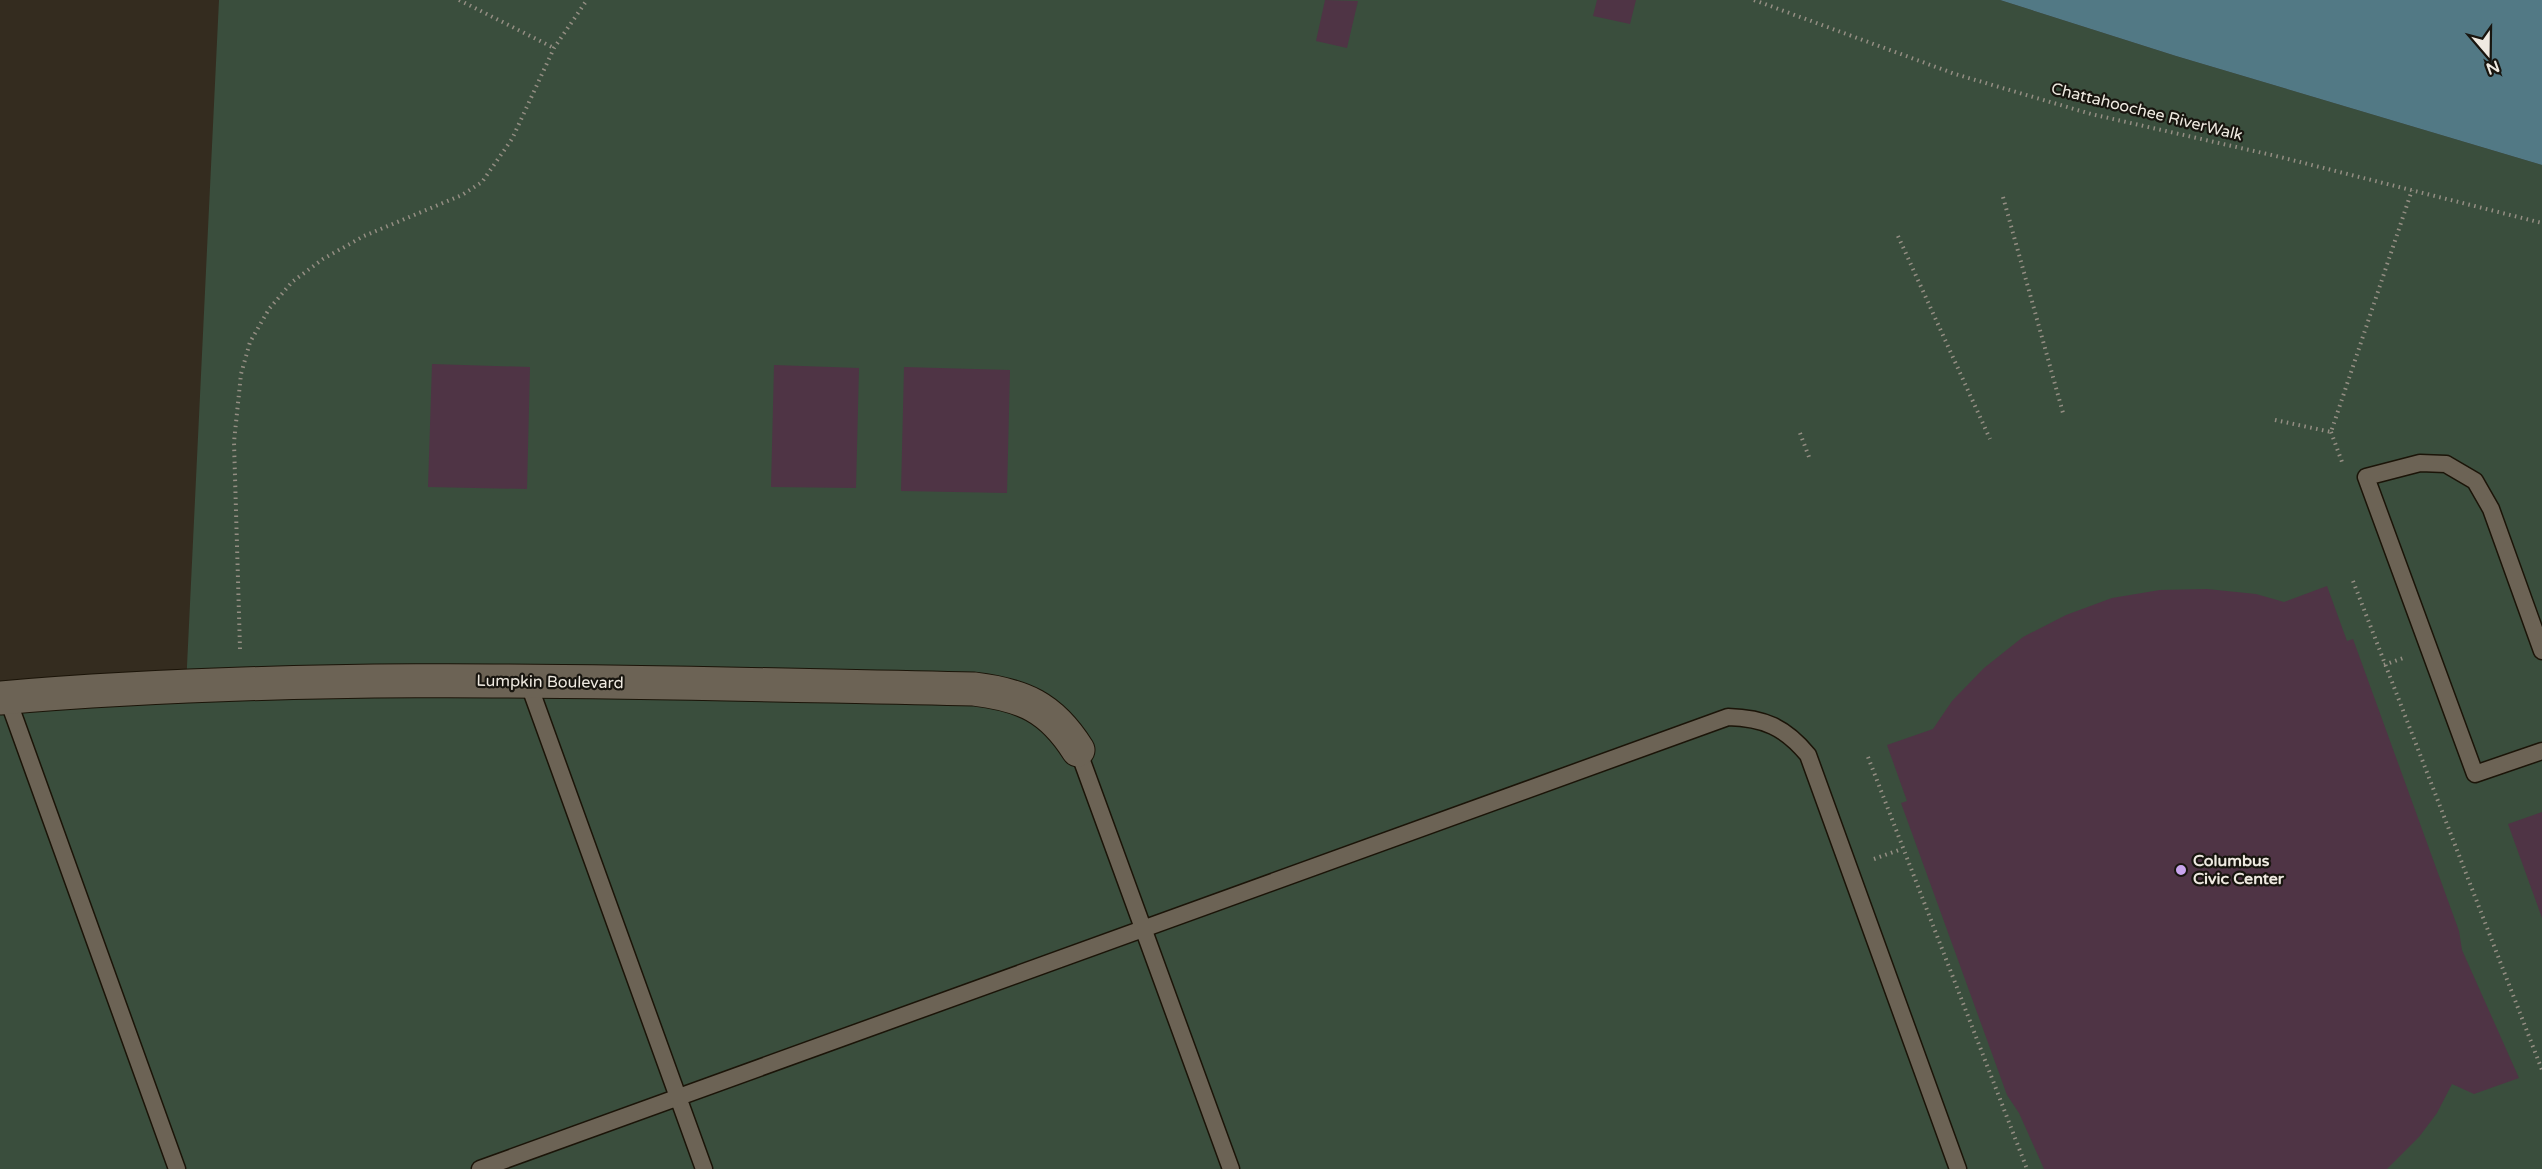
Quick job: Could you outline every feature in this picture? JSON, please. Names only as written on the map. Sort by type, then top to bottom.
[{"type":"street","name":"Lumpkin Boulevard","points":[[3,698],[241,685],[433,681],[974,689],[993,691],[1025,700],[1059,723],[1078,750]]},
{"type":"lane","points":[[2542,651],[2491,509],[2475,481],[2446,464],[2420,463],[2366,477],[2475,774],[2542,751]]},
{"type":"lane","points":[[528,682],[704,1169]]},
{"type":"lane","points":[[3,698],[177,1169]]},
{"type":"lane","points":[[480,1169],[1728,717],[1752,718],[1776,726],[1795,739],[1808,755],[1958,1169]]},
{"type":"lane","points":[[1078,750],[1231,1169]]},
{"type":"path","points":[[459,0],[554,48]]},
{"type":"path","points":[[241,685],[234,442],[241,374],[250,342],[269,309],[292,282],[323,259],[364,236],[468,192],[482,182],[512,139],[554,48],[587,0]]},
{"type":"path","name":"Chattahoochee RiverWalk","points":[[1754,0],[1955,74],[2091,114],[2276,156],[2542,223]]},
{"type":"path","points":[[2276,420],[2331,432],[2412,190]]},
{"type":"path","points":[[2003,197],[2062,413]]},
{"type":"path","points":[[1898,236],[1990,439]]},
{"type":"path","points":[[1800,433],[1809,457]]},
{"type":"path","points":[[2353,581],[2542,1070]]},
{"type":"path","points":[[1868,757],[2027,1169]]},
{"type":"green space","points":[[219,0],[2000,0],[2176,56],[2542,165],[2542,1169],[0,1169],[0,698],[186,687]]},
{"type":"water","points":[[2000,0],[2542,0],[2542,165],[2176,56]]},
{"type":"building","points":[[1325,0],[1358,1],[1347,48],[1316,41]]},
{"type":"building","points":[[1597,0],[1636,0],[1630,24],[1593,16]]},
{"type":"building","points":[[432,364],[530,367],[527,489],[428,487]]},
{"type":"building","points":[[774,365],[859,368],[856,488],[771,487]]},
{"type":"building","points":[[904,367],[1010,370],[1007,493],[901,491]]},
{"type":"building","name":"Columbus Civic Center","points":[[2327,586],[2347,641],[2353,639],[2459,931],[2462,950],[2519,1078],[2474,1094],[2452,1084],[2437,1113],[2419,1137],[2387,1169],[2044,1169],[2019,1113],[2007,1095],[1901,803],[1907,801],[1887,745],[1933,729],[1952,701],[1984,668],[2023,637],[2066,615],[2112,598],[2160,590],[2207,589],[2256,594],[2284,602]]},
{"type":"building","points":[[2542,812],[2542,918],[2508,824]]},
{"type":"place","name":"Columbus Civic Center","points":[[2181,870]]}]
